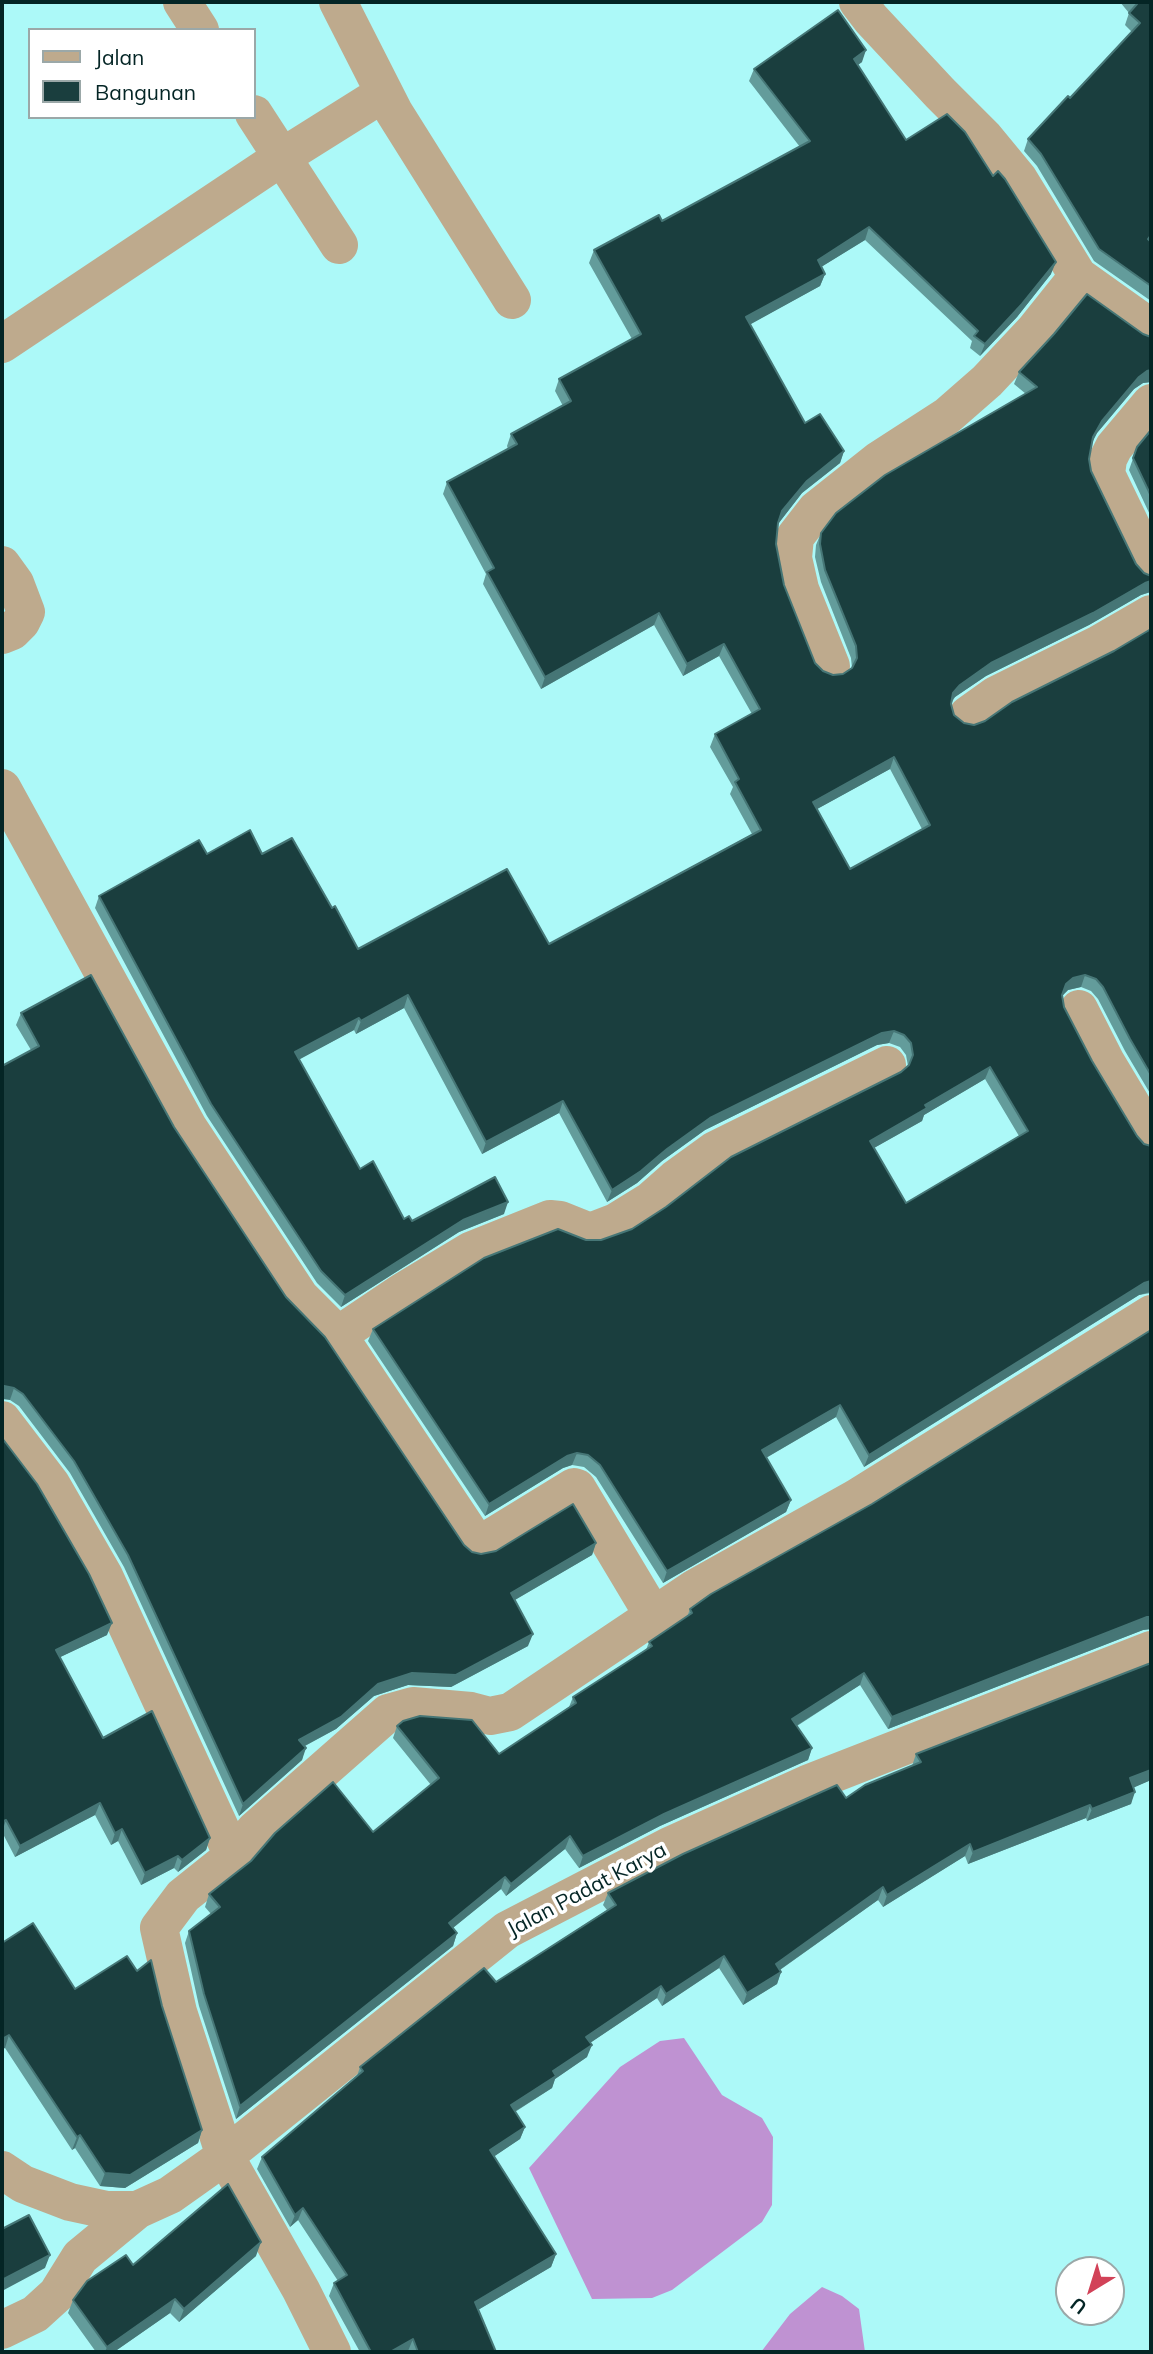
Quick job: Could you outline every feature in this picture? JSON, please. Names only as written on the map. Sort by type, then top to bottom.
[{"type":"street","points":[[182,2],[199,28]]},
{"type":"street","points":[[338,2],[394,112],[512,300]]},
{"type":"street","points":[[858,2],[940,93],[985,138],[1018,178],[1077,276],[1151,328]]},
{"type":"street","points":[[2,344],[282,157],[384,93]]},
{"type":"street","points":[[256,117],[339,245]]},
{"type":"street","points":[[831,666],[800,589],[793,558],[795,537],[816,510],[879,460],[947,416],[987,381],[1034,331],[1077,276]]},
{"type":"street","points":[[1151,403],[1114,447],[1108,459],[1106,474],[1151,567]]},
{"type":"street","points":[[2,565],[15,583],[26,612],[12,631],[2,635]]},
{"type":"street","points":[[968,715],[996,695],[1151,614]]},
{"type":"street","points":[[2,788],[188,1127],[300,1297],[338,1335],[477,1544],[574,1487],[577,1488],[653,1615]]},
{"type":"street","points":[[1079,1009],[1106,1062],[1151,1137]]},
{"type":"street","points":[[338,1335],[470,1251],[550,1219],[560,1220],[590,1232],[616,1222],[650,1201],[715,1150],[887,1065]]},
{"type":"street","points":[[332,2352],[301,2290],[225,2156],[178,2012],[159,1928],[183,1896],[233,1856],[255,1830],[388,1713],[413,1706],[471,1711],[489,1716],[510,1712],[727,1568],[772,1546],[856,1498],[1151,1314]]},
{"type":"street","points":[[2,1420],[51,1484],[104,1576],[233,1856]]},
{"type":"street","name":"Jalan Padat Karya","points":[[2,2170],[23,2184],[69,2202],[107,2210],[137,2210],[170,2195],[225,2156],[507,1930],[669,1846],[807,1784],[1151,1650]]},
{"type":"street","points":[[2,2330],[35,2314],[57,2294],[80,2257],[137,2210]]},
{"type":"shaded area","points":[[684,2038],[722,2095],[762,2118],[773,2137],[772,2205],[762,2222],[672,2290],[652,2298],[592,2299],[529,2168],[620,2067],[660,2041]]},
{"type":"shaded area","points":[[822,2287],[842,2296],[859,2309],[865,2352],[761,2352],[790,2314]]},
{"type":"building","points":[[1134,2],[1151,2],[1151,235],[1148,239],[1151,242],[1151,286],[1099,249],[1041,154],[1028,139],[1140,23],[1129,13],[1137,4]]},
{"type":"building","points":[[838,10],[866,50],[854,59],[906,140],[947,114],[965,132],[993,176],[998,171],[1005,179],[1056,262],[985,344],[974,336],[978,331],[869,227],[818,260],[825,274],[746,317],[805,423],[820,414],[844,451],[807,481],[782,511],[778,523],[776,544],[784,585],[815,663],[823,671],[833,675],[843,674],[852,668],[857,658],[856,646],[825,570],[820,544],[821,533],[836,513],[885,475],[1037,387],[1019,372],[1087,294],[1151,337],[1151,370],[1139,377],[1102,421],[1093,437],[1089,459],[1091,471],[1136,564],[1151,576],[1151,581],[991,663],[960,685],[953,693],[951,704],[954,715],[964,723],[974,725],[985,721],[1012,702],[1114,651],[1151,629],[1151,1075],[1096,979],[1085,975],[1073,978],[1066,984],[1062,995],[1064,1007],[1092,1061],[1137,1136],[1144,1144],[1151,1146],[1151,1281],[869,1455],[840,1405],[762,1450],[791,1500],[667,1571],[600,1465],[588,1455],[577,1453],[567,1456],[489,1504],[373,1329],[484,1258],[558,1229],[586,1240],[601,1240],[632,1229],[666,1207],[731,1157],[901,1072],[909,1065],[913,1055],[911,1043],[904,1035],[894,1031],[882,1033],[710,1118],[612,1190],[563,1101],[486,1142],[408,995],[295,1052],[360,1169],[373,1161],[404,1219],[409,1216],[412,1221],[495,1177],[508,1202],[463,1220],[345,1295],[321,1271],[211,1104],[99,896],[199,840],[207,854],[250,830],[262,854],[292,838],[332,908],[335,906],[358,949],[507,869],[549,944],[761,830],[735,782],[739,779],[715,734],[760,709],[724,644],[687,664],[659,613],[545,677],[487,572],[494,568],[447,482],[517,444],[511,434],[571,401],[559,379],[641,334],[594,250],[659,215],[662,221],[810,141],[754,69]],"holes":[[[894,757],[930,825],[850,869],[813,802]],[[990,1067],[1028,1131],[906,1203],[870,1141]]]},
{"type":"building","points":[[1151,430],[1151,496],[1133,458],[1137,447]]},
{"type":"building","points":[[91,975],[174,1127],[286,1297],[325,1337],[464,1545],[472,1552],[481,1554],[496,1551],[573,1504],[596,1543],[511,1593],[533,1634],[456,1675],[412,1673],[378,1684],[341,1717],[299,1740],[306,1748],[243,1804],[128,1555],[74,1461],[23,1394],[14,1388],[2,1387],[2,1066],[39,1046],[21,1013]]},
{"type":"building","points":[[1151,1330],[1151,1617],[892,1717],[864,1673],[792,1719],[812,1748],[664,1814],[583,1856],[570,1836],[511,1884],[505,1877],[449,1923],[457,1933],[240,2106],[204,1994],[189,1931],[220,1907],[209,1894],[251,1861],[275,1833],[333,1782],[373,1832],[439,1778],[397,1726],[403,1721],[420,1716],[472,1720],[499,1754],[576,1703],[573,1697],[652,1646],[649,1642],[692,1613],[690,1609],[711,1594],[872,1504]]},
{"type":"building","points":[[2,1438],[37,1484],[89,1574],[112,1623],[56,1650],[103,1738],[152,1711],[210,1838],[182,1860],[178,1856],[145,1873],[122,1829],[115,1833],[100,1803],[20,1846],[6,1820],[2,1822]]},
{"type":"building","points":[[1151,1663],[1151,1770],[1130,1778],[1135,1792],[1092,1809],[1090,1805],[973,1852],[970,1844],[887,1895],[883,1887],[776,1964],[781,1972],[747,1993],[724,1956],[666,1994],[661,1986],[586,2037],[592,2045],[553,2071],[556,2076],[511,2105],[525,2127],[490,2150],[556,2254],[475,2302],[496,2352],[418,2352],[413,2339],[390,2352],[371,2352],[334,2283],[347,2275],[303,2208],[295,2215],[262,2157],[363,2071],[360,2067],[484,1968],[496,1982],[616,1905],[608,1893],[683,1854],[837,1785],[846,1798],[865,1785],[921,1762],[916,1754]]},
{"type":"building","points":[[33,1923],[75,1989],[127,1956],[137,1971],[151,1960],[162,2006],[202,2130],[130,2175],[105,2173],[80,2135],[77,2137],[9,2035],[2,2039],[2,1943]]},
{"type":"building","points":[[228,2184],[261,2242],[184,2309],[175,2299],[107,2347],[73,2300],[87,2281],[126,2255],[133,2265]]},
{"type":"building","points":[[29,2215],[50,2255],[2,2280],[2,2229]]}]
